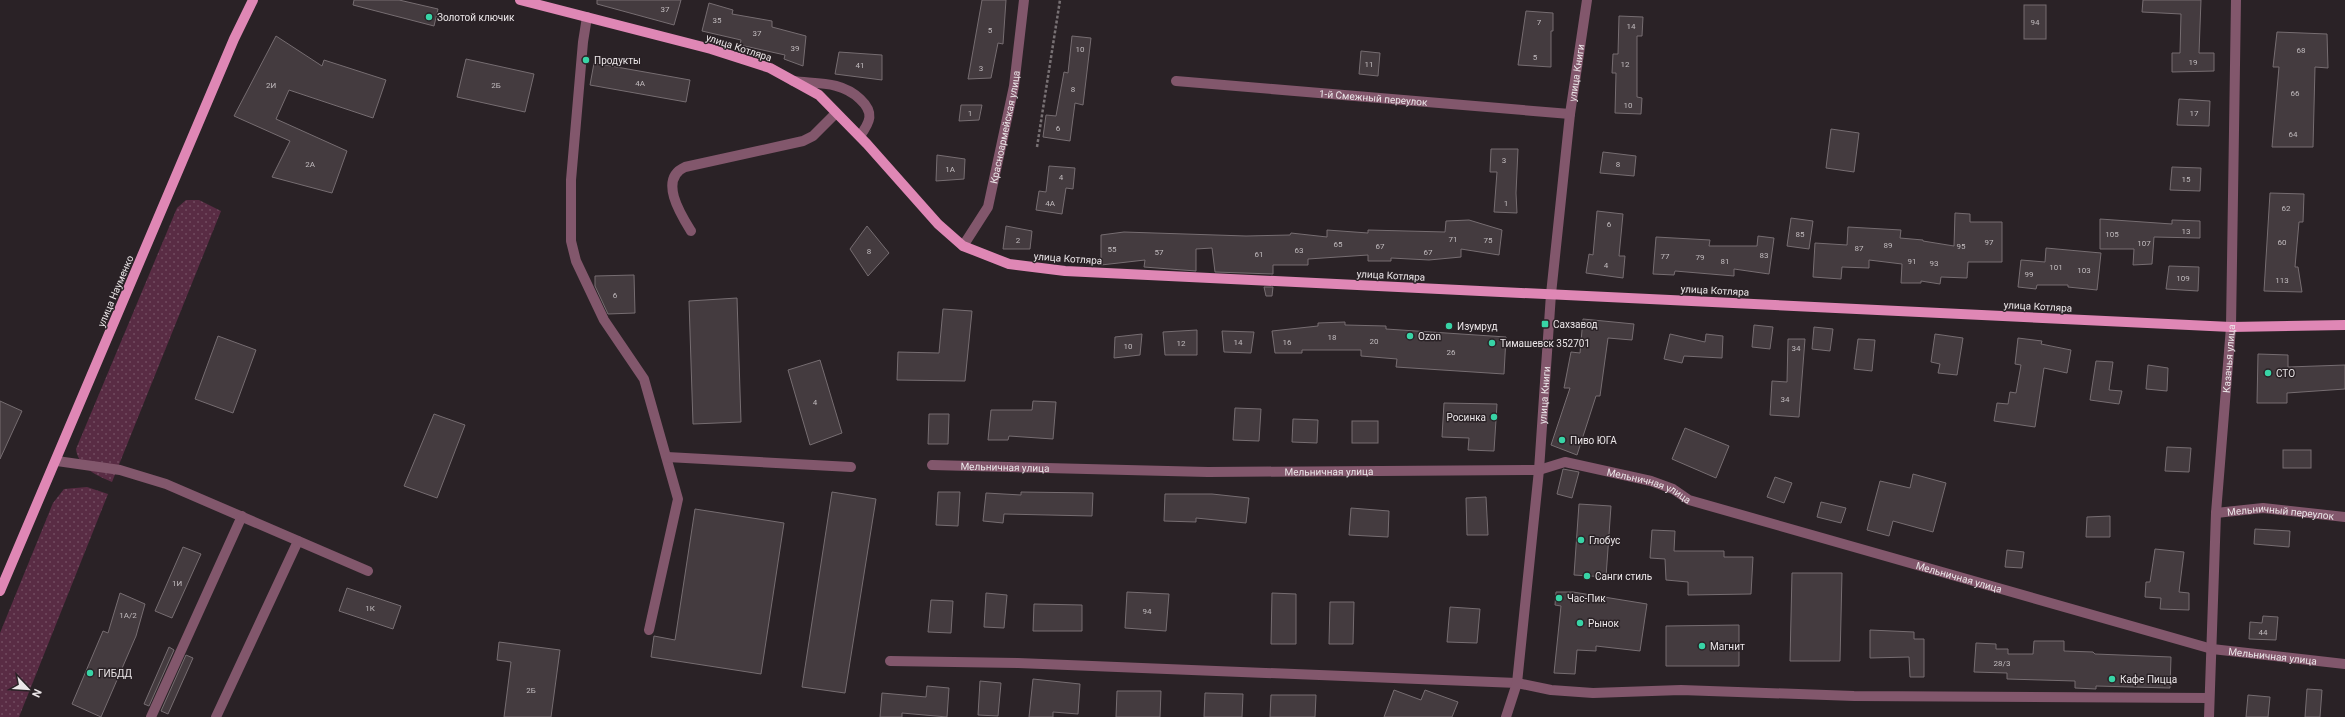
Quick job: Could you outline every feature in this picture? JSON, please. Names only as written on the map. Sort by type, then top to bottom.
[{"type":"main road","name":"улица Науменко","points":[[0,591],[57,462],[234,39],[253,0]]},
{"type":"main road","name":"улица Котляра","points":[[520,0],[711,49],[770,68],[819,95],[860,136],[938,224],[963,246],[1009,264],[1065,271],[2231,327],[2345,326]]},
{"type":"street","name":"Красноармейская улица","points":[[963,246],[988,207],[1014,86],[1024,0]]},
{"type":"street","name":"улица Книги","points":[[1506,717],[1517,683],[1539,470],[1551,294],[1570,114],[1587,0]]},
{"type":"street","name":"Казачья улица","points":[[2209,717],[2216,513],[2231,327],[2236,0]]},
{"type":"street","points":[[587,17],[583,42],[571,180],[571,241],[576,262],[604,320],[644,379],[678,499],[649,630]]},
{"type":"street","points":[[793,81],[842,86],[851,91],[863,102],[870,113],[869,122],[860,136]]},
{"type":"street","name":"1-й Смежный переулок","points":[[1176,81],[1570,114]]},
{"type":"street","points":[[691,231],[677,206],[672,187],[678,171],[685,167],[803,141],[813,136],[836,113]]},
{"type":"street","points":[[667,457],[851,467]]},
{"type":"street","points":[[57,462],[120,470],[166,484],[368,571]]},
{"type":"street","name":"Мельничная улица","points":[[932,465],[1208,472],[1539,470],[1566,462],[1651,482],[1673,489],[1689,500],[2212,649],[2345,664]]},
{"type":"street","name":"Мельничный переулок","points":[[2216,513],[2263,508],[2345,517]]},
{"type":"street","points":[[151,717],[242,516]]},
{"type":"street","points":[[216,717],[298,541]]},
{"type":"street","points":[[890,661],[1018,663],[1517,683],[1551,690],[1593,693],[1681,690],[1854,696],[2210,698]]},
{"type":"path","points":[[1037,147],[1060,0]]},
{"type":"shaded area","points":[[186,200],[199,200],[221,211],[112,482],[100,477],[84,466],[80,461],[76,449],[177,208]]},
{"type":"shaded area","points":[[87,487],[108,494],[19,717],[0,717],[0,633],[53,503],[64,489]]},
{"type":"building","points":[[354,0],[399,0],[438,9],[434,26],[353,5]]},
{"type":"building","points":[[597,0],[681,0],[674,25],[597,4]]},
{"type":"building","points":[[982,0],[1006,0],[1003,44],[998,43],[991,78],[968,79]]},
{"type":"building","points":[[2143,0],[2201,0],[2199,53],[2214,53],[2214,71],[2172,72],[2172,53],[2180,53],[2181,14],[2142,12]]},
{"type":"building","points":[[709,3],[733,10],[732,14],[772,21],[772,27],[806,36],[803,66],[784,59],[785,55],[740,45],[741,40],[702,31]]},
{"type":"building","points":[[2024,5],[2046,5],[2046,39],[2024,39]]},
{"type":"building","points":[[1526,11],[1553,13],[1553,31],[1551,31],[1551,67],[1518,65]]},
{"type":"building","points":[[1619,16],[1643,17],[1642,36],[1637,36],[1637,97],[1642,98],[1641,114],[1615,113],[1616,73],[1612,73],[1613,54],[1618,54]]},
{"type":"building","points":[[2277,32],[2327,34],[2328,68],[2315,67],[2313,147],[2272,147],[2279,67],[2273,67]]},
{"type":"building","points":[[276,36],[322,66],[324,60],[386,80],[373,118],[289,90],[276,119],[347,151],[332,193],[272,177],[290,141],[234,116]]},
{"type":"building","points":[[1072,36],[1091,38],[1083,105],[1075,103],[1070,141],[1043,137],[1046,115],[1056,116],[1064,72],[1068,73]]},
{"type":"building","points":[[1361,51],[1380,53],[1378,76],[1359,74]]},
{"type":"building","points":[[839,52],[882,55],[882,80],[835,74]]},
{"type":"building","points":[[466,59],[534,74],[525,112],[457,97]]},
{"type":"building","points":[[594,63],[690,80],[686,102],[590,85]]},
{"type":"building","points":[[2179,99],[2210,101],[2209,126],[2177,125]]},
{"type":"building","points":[[961,105],[982,105],[979,120],[959,121]]},
{"type":"building","points":[[1831,129],[1859,133],[1854,172],[1826,168]]},
{"type":"building","points":[[1491,149],[1518,149],[1516,193],[1517,213],[1494,212],[1497,172],[1490,172]]},
{"type":"building","points":[[1603,152],[1636,156],[1634,176],[1600,173]]},
{"type":"building","points":[[937,155],[965,159],[964,179],[936,181]]},
{"type":"building","points":[[1049,166],[1075,168],[1073,189],[1066,188],[1062,214],[1036,210],[1039,191],[1046,192]]},
{"type":"building","points":[[2172,167],[2201,168],[2200,191],[2170,190]]},
{"type":"building","points":[[2270,193],[2304,194],[2303,222],[2299,222],[2295,267],[2298,267],[2302,292],[2264,291]]},
{"type":"building","points":[[1597,211],[1623,214],[1619,256],[1625,256],[1623,278],[1586,273],[1589,254],[1593,255]]},
{"type":"building","points":[[1955,213],[1970,214],[1970,222],[2002,222],[2002,262],[1968,262],[1967,278],[1941,277],[1940,284],[1921,281],[1921,283],[1901,283],[1902,264],[1869,260],[1869,268],[1842,267],[1841,279],[1813,277],[1815,243],[1847,245],[1848,227],[1901,230],[1900,238],[1923,240],[1954,246]]},
{"type":"building","points":[[1791,218],[1813,221],[1809,249],[1787,246]]},
{"type":"building","points":[[2100,219],[2172,224],[2172,220],[2200,221],[2200,238],[2154,237],[2152,264],[2133,265],[2134,249],[2100,249]]},
{"type":"building","points":[[1469,220],[1502,230],[1499,255],[1461,249],[1461,257],[1429,260],[1391,258],[1391,261],[1368,261],[1368,255],[1308,259],[1308,265],[1273,265],[1273,274],[1215,272],[1212,248],[1196,249],[1196,271],[1144,267],[1145,260],[1101,265],[1101,235],[1124,232],[1246,236],[1290,235],[1291,233],[1327,237],[1327,230],[1368,233],[1368,230],[1445,232],[1446,221]]},
{"type":"building","points":[[867,226],[889,253],[868,276],[850,249]]},
{"type":"building","points":[[1006,226],[1032,231],[1030,249],[1003,249]]},
{"type":"building","points":[[1758,236],[1774,238],[1769,274],[1734,269],[1734,276],[1675,271],[1674,275],[1653,274],[1656,237],[1710,240],[1709,246],[1757,246]]},
{"type":"building","points":[[2046,248],[2101,253],[2097,290],[2068,287],[2068,285],[2037,285],[2036,289],[2018,287],[2021,260],[2045,262]]},
{"type":"building","points":[[2169,266],[2199,267],[2198,291],[2166,289]]},
{"type":"building","points":[[634,275],[635,313],[608,314],[595,286],[595,276]]},
{"type":"building","points":[[1264,287],[1273,287],[1272,296],[1266,296]]},
{"type":"building","points":[[737,298],[741,422],[693,424],[689,301]]},
{"type":"building","points":[[943,309],[972,311],[965,381],[897,380],[898,352],[939,353]]},
{"type":"building","points":[[1583,319],[1634,324],[1632,340],[1608,338],[1600,396],[1596,396],[1577,455],[1551,445],[1570,388],[1564,388],[1571,352],[1580,353]]},
{"type":"building","points":[[1345,322],[1345,325],[1386,326],[1386,329],[1506,337],[1504,374],[1396,367],[1397,359],[1361,356],[1361,350],[1302,350],[1302,353],[1275,353],[1272,331],[1318,326],[1318,323]]},
{"type":"building","points":[[1754,325],[1773,327],[1770,349],[1752,347]]},
{"type":"building","points":[[1814,327],[1833,329],[1830,351],[1812,349]]},
{"type":"building","points":[[1197,330],[1197,355],[1165,355],[1163,332]]},
{"type":"building","points":[[1222,331],[1254,332],[1251,353],[1224,352]]},
{"type":"building","points":[[1142,334],[1140,355],[1114,358],[1115,337]]},
{"type":"building","points":[[1670,334],[1705,342],[1706,334],[1723,336],[1722,358],[1684,356],[1682,363],[1664,359]]},
{"type":"building","points":[[1935,334],[1963,338],[1957,375],[1938,373],[1940,364],[1931,362]]},
{"type":"building","points":[[218,336],[256,350],[233,413],[195,399]]},
{"type":"building","points":[[2018,338],[2042,341],[2041,344],[2071,350],[2067,373],[2044,368],[2035,427],[1994,421],[1997,403],[2008,404],[2010,392],[2016,393],[2021,365],[2015,364]]},
{"type":"building","points":[[1788,339],[1805,339],[1799,417],[1770,415],[1772,381],[1787,382]]},
{"type":"building","points":[[1858,339],[1875,340],[1872,371],[1854,369]]},
{"type":"building","points":[[2258,354],[2288,355],[2288,367],[2345,365],[2345,389],[2287,393],[2287,403],[2257,403]]},
{"type":"building","points":[[820,360],[842,433],[810,445],[788,370]]},
{"type":"building","points":[[2096,361],[2113,362],[2109,390],[2122,391],[2119,404],[2090,400]]},
{"type":"building","points":[[2148,365],[2168,368],[2167,391],[2146,389]]},
{"type":"building","points":[[0,401],[22,411],[0,459]]},
{"type":"building","points":[[1033,401],[1056,402],[1053,439],[1009,436],[1008,440],[988,440],[991,410],[1032,410]]},
{"type":"building","points":[[1444,403],[1497,404],[1494,451],[1468,450],[1469,438],[1442,437]]},
{"type":"building","points":[[1235,408],[1261,409],[1259,441],[1233,440]]},
{"type":"building","points":[[434,414],[465,425],[437,498],[404,486]]},
{"type":"building","points":[[929,414],[949,414],[948,444],[928,444]]},
{"type":"building","points":[[1293,419],[1318,420],[1317,443],[1292,442]]},
{"type":"building","points":[[1352,421],[1378,421],[1378,443],[1352,443]]},
{"type":"building","points":[[1685,428],[1729,446],[1716,478],[1672,459]]},
{"type":"building","points":[[2167,447],[2191,448],[2189,472],[2165,471]]},
{"type":"building","points":[[2283,450],[2311,450],[2311,468],[2283,468]]},
{"type":"building","points":[[1563,469],[1579,472],[1572,498],[1557,494]]},
{"type":"building","points":[[1913,474],[1946,483],[1933,532],[1893,521],[1889,536],[1867,530],[1880,481],[1910,488]]},
{"type":"building","points":[[1775,477],[1792,483],[1784,503],[1767,497]]},
{"type":"building","points":[[832,492],[876,499],[845,693],[802,687]]},
{"type":"building","points":[[938,492],[960,492],[958,526],[936,525]]},
{"type":"building","points":[[1021,492],[1093,493],[1092,516],[1004,514],[1003,523],[983,521],[986,493],[1021,495]]},
{"type":"building","points":[[1165,494],[1212,494],[1249,498],[1246,523],[1196,518],[1196,522],[1164,521]]},
{"type":"building","points":[[1486,497],[1488,535],[1467,535],[1466,498]]},
{"type":"building","points":[[1821,502],[1846,508],[1841,523],[1817,517]]},
{"type":"building","points":[[1579,504],[1611,506],[1606,577],[1574,575]]},
{"type":"building","points":[[1351,508],[1389,511],[1388,537],[1349,535]]},
{"type":"building","points":[[695,509],[784,523],[761,674],[651,657],[654,636],[675,640]]},
{"type":"building","points":[[2110,516],[2110,537],[2086,537],[2087,517]]},
{"type":"building","points":[[2255,529],[2290,531],[2289,547],[2254,544]]},
{"type":"building","points":[[1652,530],[1675,531],[1674,551],[1724,551],[1724,557],[1753,557],[1751,594],[1688,595],[1688,582],[1666,580],[1665,559],[1650,558]]},
{"type":"building","points":[[183,547],[201,554],[172,618],[155,611]]},
{"type":"building","points":[[2155,549],[2184,552],[2179,592],[2189,593],[2189,610],[2160,609],[2161,598],[2145,597],[2146,582],[2150,582]]},
{"type":"building","points":[[2007,550],[2024,552],[2022,568],[2005,567]]},
{"type":"building","points":[[1792,573],[1842,573],[1840,661],[1790,661]]},
{"type":"building","points":[[347,588],[401,606],[393,629],[339,611]]},
{"type":"building","points":[[1127,592],[1169,594],[1166,631],[1125,628]]},
{"type":"building","points":[[1556,592],[1573,592],[1647,604],[1640,651],[1596,646],[1596,651],[1577,650],[1575,674],[1554,673],[1561,606],[1555,605]]},
{"type":"building","points":[[120,593],[145,604],[136,636],[101,717],[72,704],[103,631],[108,633]]},
{"type":"building","points":[[986,593],[1007,595],[1004,628],[984,627]]},
{"type":"building","points":[[1272,593],[1296,594],[1296,644],[1271,644]]},
{"type":"building","points":[[931,600],[953,601],[951,633],[928,632]]},
{"type":"building","points":[[1330,602],[1354,602],[1353,644],[1329,644]]},
{"type":"building","points":[[1034,604],[1082,605],[1082,631],[1033,631]]},
{"type":"building","points":[[1450,607],[1480,609],[1477,643],[1447,642]]},
{"type":"building","points":[[2263,616],[2278,617],[2276,640],[2249,639],[2250,622],[2262,623]]},
{"type":"building","name":"Магнит","points":[[1739,625],[1739,666],[1666,666],[1666,626]]},
{"type":"building","points":[[1870,630],[1914,632],[1914,639],[1924,639],[1924,677],[1910,677],[1909,657],[1870,658]]},
{"type":"building","points":[[2034,641],[2064,641],[2064,651],[2093,652],[2095,654],[2171,657],[2170,688],[2096,686],[2096,689],[2075,688],[2075,681],[2007,679],[2007,673],[1974,672],[1976,643],[1996,644],[1996,649],[2008,649],[2008,654],[2033,654]]},
{"type":"building","points":[[499,642],[560,650],[551,717],[504,717],[511,662],[497,660]]},
{"type":"building","points":[[169,647],[174,650],[149,706],[144,704]]},
{"type":"building","points":[[186,655],[193,658],[168,714],[161,711]]},
{"type":"building","points":[[1033,679],[1080,684],[1078,714],[1053,712],[1053,717],[1029,717]]},
{"type":"building","points":[[980,681],[1001,683],[998,716],[978,715]]},
{"type":"building","points":[[927,686],[949,688],[947,717],[902,713],[902,717],[880,717],[882,693],[926,697]]},
{"type":"building","points":[[2307,689],[2322,690],[2320,717],[2305,717]]},
{"type":"building","points":[[1394,690],[1421,700],[1425,690],[1458,702],[1452,717],[1384,717]]},
{"type":"building","points":[[1117,691],[1161,691],[1160,717],[1116,717]]},
{"type":"building","points":[[1205,693],[1243,694],[1242,717],[1204,717]]},
{"type":"building","points":[[1271,695],[1316,695],[1315,717],[1270,717]]},
{"type":"building","points":[[2248,695],[2270,697],[2268,717],[2246,717]]},
{"type":"place","name":"Золотой ключик","points":[[429,17]]},
{"type":"place","name":"Продукты","points":[[586,60]]},
{"type":"place","name":"Сахзавод","points":[[1545,324]]},
{"type":"place","name":"Изумруд","points":[[1449,326]]},
{"type":"place","name":"Ozon","points":[[1410,336]]},
{"type":"place","name":"Тимашевск 352701","points":[[1492,343]]},
{"type":"place","name":"СТО","points":[[2268,373]]},
{"type":"place","name":"Росинка","points":[[1494,417]]},
{"type":"place","name":"Пиво ЮГА","points":[[1562,440]]},
{"type":"place","name":"Глобус","points":[[1581,540]]},
{"type":"place","name":"Санги стиль","points":[[1587,576]]},
{"type":"place","name":"Час-Пик","points":[[1559,598]]},
{"type":"place","name":"Рынок","points":[[1580,623]]},
{"type":"place","name":"Магнит","points":[[1702,646]]},
{"type":"place","name":"ГИБДД","points":[[90,673]]},
{"type":"place","name":"Кафе Пицца","points":[[2112,679]]}]
